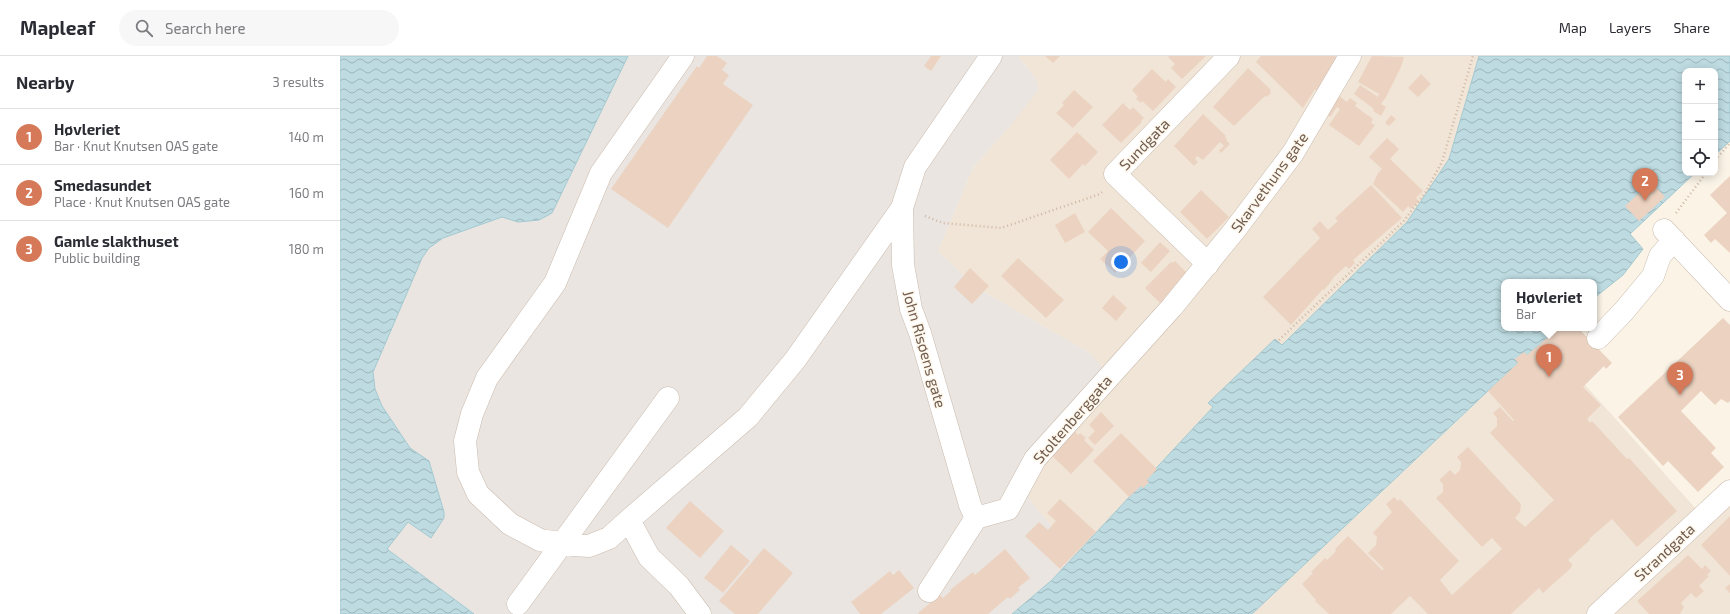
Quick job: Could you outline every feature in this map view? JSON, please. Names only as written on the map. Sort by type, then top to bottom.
[{"type":"street","points":[[683,56],[601,174],[555,283],[486,378],[472,414],[465,441],[468,472],[478,494],[510,524],[540,540],[561,543],[589,546],[609,538],[748,417],[795,360],[902,208]]},
{"type":"street","name":"John Risøens gate","points":[[976,518],[970,505],[920,333],[911,309],[903,265],[902,208],[915,167],[991,56]]},
{"type":"street","name":"Sundgata","points":[[1208,264],[1115,174],[1229,56]]},
{"type":"street","name":"Skarvethuns gate","points":[[1208,264],[1294,153],[1350,56]]},
{"type":"street","points":[[1598,338],[1624,311],[1653,276],[1669,235],[1730,300]]},
{"type":"street","name":"Stoltenberggata","points":[[976,518],[1008,509],[1035,459],[1172,307],[1208,264]]},
{"type":"street","points":[[518,604],[668,398]]},
{"type":"street","name":"Strandgata","points":[[1598,614],[1730,491]]},
{"type":"street","points":[[929,591],[976,518]]},
{"type":"street","points":[[629,520],[649,557],[679,586],[700,614]]},
{"type":"path","points":[[1279,340],[1403,222],[1425,194],[1442,162],[1473,56]]},
{"type":"path","points":[[1718,157],[1730,143]]},
{"type":"path","points":[[902,208],[944,223],[1001,228],[1100,194],[1115,174]]},
{"type":"path","points":[[1669,235],[1704,176]]},
{"type":"shaded area","points":[[628,56],[1018,56],[1036,79],[1039,89],[1010,126],[973,168],[938,251],[974,286],[1090,353],[1105,370],[1020,471],[1031,502],[1076,554],[1052,580],[1012,614],[474,614],[387,549],[391,543],[414,451],[410,448],[364,382],[394,322],[422,258],[440,234],[472,228],[502,217],[513,220],[548,214],[559,198]]},
{"type":"shaded area","points":[[1018,56],[1479,56],[1449,159],[1407,222],[1282,346],[1275,339],[1208,403],[1214,407],[1076,554],[1031,502],[1020,471],[1090,353],[974,286],[938,251],[973,168],[1010,126],[1036,79]]},
{"type":"shaded area","points":[[1544,339],[1697,510],[1730,479],[1730,614],[1252,614]]},
{"type":"water","points":[[340,56],[628,56],[552,213],[539,220],[518,222],[502,217],[443,238],[429,248],[422,258],[373,372],[375,389],[382,406],[410,448],[429,461],[444,512],[444,518],[431,538],[408,522],[387,549],[474,614],[340,614]]},
{"type":"water","points":[[1479,56],[1730,56],[1730,141],[1718,152],[1718,68],[1682,68],[1682,176],[1692,176],[1630,234],[1643,249],[1623,275],[1597,296],[1597,279],[1501,279],[1501,331],[1555,331],[1489,390],[1252,614],[1012,614],[1052,580],[1213,407],[1208,403],[1275,339],[1282,345],[1407,222],[1449,159]]},
{"type":"building","points":[[707,56],[717,56],[727,63],[722,70],[729,75],[723,84],[753,105],[668,228],[611,189],[697,66],[699,68]]},
{"type":"building","points":[[931,56],[941,56],[931,71],[924,66]]},
{"type":"building","points":[[1045,56],[1060,56],[1053,63]]},
{"type":"building","points":[[1206,56],[1182,79],[1171,68],[1175,64],[1168,57]]},
{"type":"building","points":[[1261,56],[1335,56],[1338,59],[1317,91],[1315,89],[1303,108],[1256,62]]},
{"type":"building","points":[[1372,56],[1404,57],[1401,67],[1381,104],[1386,107],[1381,116],[1354,94],[1360,85],[1378,97],[1379,94],[1358,82]]},
{"type":"building","points":[[1248,68],[1271,90],[1271,93],[1267,97],[1265,96],[1234,126],[1213,107]]},
{"type":"building","points":[[1152,69],[1166,82],[1168,79],[1176,87],[1153,111],[1142,101],[1141,103],[1136,99],[1138,97],[1132,90]]},
{"type":"building","points":[[1421,74],[1431,84],[1418,97],[1408,88]]},
{"type":"building","points":[[1074,90],[1093,107],[1073,128],[1056,113],[1064,105],[1062,103]]},
{"type":"building","points":[[1334,92],[1347,102],[1350,98],[1357,103],[1355,106],[1373,119],[1371,123],[1375,125],[1359,146],[1329,125],[1340,109],[1337,107],[1330,117],[1321,111]]},
{"type":"building","points":[[1123,103],[1130,110],[1133,107],[1144,118],[1141,121],[1142,122],[1121,143],[1102,125]]},
{"type":"building","points":[[1203,114],[1226,136],[1226,140],[1230,144],[1221,153],[1219,150],[1224,146],[1220,142],[1203,160],[1197,156],[1195,159],[1198,162],[1194,166],[1174,146]]},
{"type":"building","points":[[1391,115],[1396,119],[1389,126],[1385,123]]},
{"type":"building","points":[[1077,132],[1098,152],[1085,166],[1083,164],[1069,179],[1050,160]]},
{"type":"building","points":[[1387,138],[1399,149],[1390,159],[1423,191],[1416,198],[1419,201],[1411,209],[1408,206],[1403,212],[1373,184],[1378,173],[1382,169],[1369,157]]},
{"type":"building","points":[[1730,176],[1730,253],[1715,239],[1711,243],[1704,235],[1727,213],[1710,195]]},
{"type":"building","points":[[1651,182],[1665,197],[1639,221],[1625,206]]},
{"type":"building","points":[[1371,185],[1402,218],[1353,260],[1355,263],[1349,269],[1346,266],[1334,277],[1324,290],[1323,289],[1291,325],[1263,297],[1320,238],[1312,229],[1320,221],[1328,230],[1338,221],[1335,218]]},
{"type":"building","points":[[1201,190],[1229,217],[1207,239],[1180,212]]},
{"type":"building","points":[[1111,208],[1145,241],[1115,273],[1100,259],[1108,251],[1088,232]]},
{"type":"building","points":[[1075,213],[1085,232],[1065,243],[1055,225]]},
{"type":"building","points":[[1160,242],[1170,251],[1151,272],[1141,263]]},
{"type":"building","points":[[1018,258],[1064,300],[1046,318],[1001,276]]},
{"type":"building","points":[[1175,261],[1188,274],[1163,306],[1145,288],[1171,262],[1172,263]]},
{"type":"building","points":[[970,268],[989,286],[972,304],[954,287]]},
{"type":"building","points":[[1113,295],[1127,308],[1116,321],[1102,308]]},
{"type":"building","points":[[1723,318],[1730,325],[1730,401],[1728,403],[1721,399],[1715,405],[1701,391],[1681,411],[1716,448],[1711,453],[1724,467],[1698,492],[1668,461],[1663,466],[1618,417]]},
{"type":"building","points":[[1555,331],[1581,331],[1612,363],[1606,369],[1604,366],[1583,387],[1601,405],[1587,419],[1590,423],[1592,421],[1627,459],[1629,458],[1677,511],[1637,547],[1612,519],[1568,560],[1572,564],[1571,568],[1543,593],[1539,588],[1511,614],[1428,614],[1410,596],[1391,614],[1329,614],[1315,601],[1316,600],[1302,584],[1313,573],[1311,572],[1325,558],[1327,560],[1336,551],[1335,549],[1348,536],[1382,570],[1384,569],[1368,553],[1376,545],[1377,537],[1373,533],[1392,512],[1386,504],[1394,497],[1398,501],[1400,499],[1459,561],[1440,580],[1452,595],[1502,549],[1492,538],[1482,547],[1436,498],[1443,492],[1443,484],[1439,480],[1450,470],[1455,475],[1460,470],[1461,462],[1457,457],[1468,447],[1521,504],[1520,512],[1515,518],[1525,527],[1554,500],[1490,433],[1497,426],[1497,418],[1493,413],[1500,407],[1513,421],[1514,420],[1488,391],[1518,363],[1515,359],[1524,352],[1527,355]]},
{"type":"building","points":[[1101,412],[1114,426],[1095,445],[1088,438],[1095,431],[1089,425]]},
{"type":"building","points":[[1071,427],[1078,435],[1080,433],[1086,438],[1084,440],[1094,450],[1071,474],[1047,451]]},
{"type":"building","points":[[1121,433],[1157,469],[1147,480],[1149,482],[1143,488],[1141,486],[1129,497],[1093,461]]},
{"type":"building","points":[[1060,499],[1096,532],[1060,569],[1025,536],[1039,522],[1048,530],[1056,521],[1047,513]]},
{"type":"building","points":[[690,501],[724,531],[700,558],[666,528]]},
{"type":"building","points":[[1730,516],[1730,576],[1701,545]]},
{"type":"building","points":[[731,545],[750,561],[723,593],[704,578]]},
{"type":"building","points":[[764,548],[793,573],[758,614],[735,614],[719,601]]},
{"type":"building","points":[[1005,549],[1030,578],[1018,588],[1020,590],[1010,599],[1008,597],[988,614],[918,613],[940,595],[943,598],[951,591],[950,590],[973,572],[975,575]]},
{"type":"building","points":[[1688,555],[1702,569],[1705,565],[1711,571],[1707,575],[1709,576],[1699,586],[1704,591],[1696,598],[1691,593],[1681,603],[1684,607],[1680,614],[1649,614],[1637,601]]},
{"type":"building","points":[[899,570],[914,588],[881,614],[860,614],[851,602],[890,571],[893,575]]},
{"type":"building","points":[[1730,584],[1730,593],[1725,588]]},
{"type":"place","name":"Smedasundet","points":[[1645,201]]},
{"type":"place","name":"Høvleriet","points":[[1549,377]]},
{"type":"place","name":"Gamle slakthuset","points":[[1680,395]]}]
